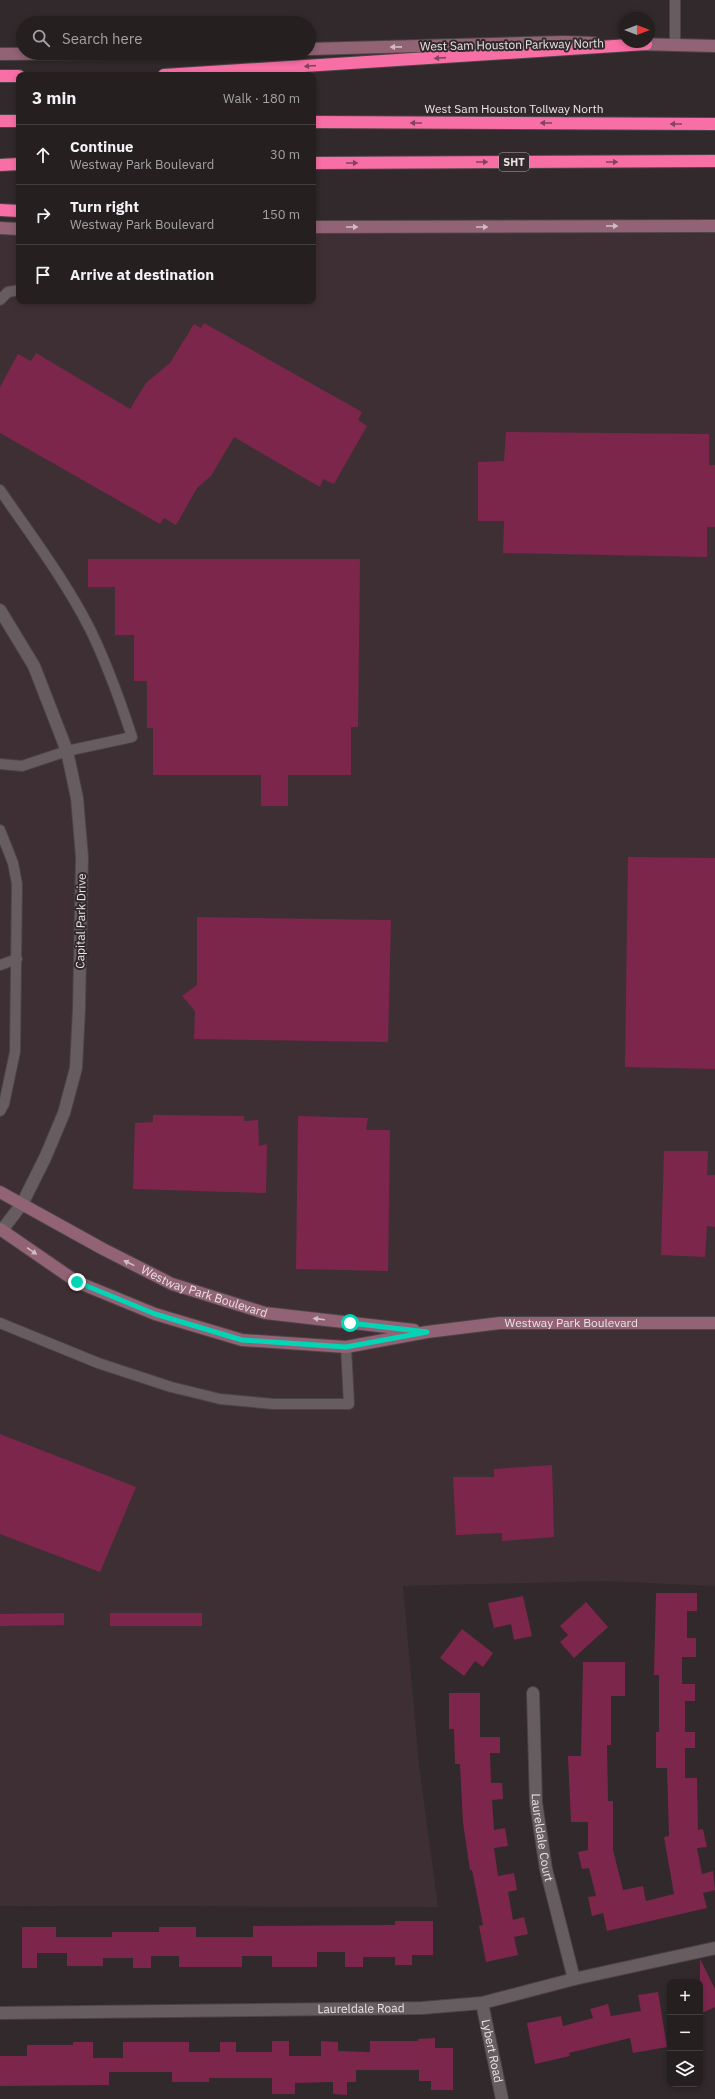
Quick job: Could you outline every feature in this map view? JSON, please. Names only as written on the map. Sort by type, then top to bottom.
[{"type":"highway","points":[[211,72],[619,46]]},
{"type":"highway","points":[[0,76],[16,76]]},
{"type":"highway","points":[[0,121],[16,121]]},
{"type":"highway","name":"West Sam Houston Tollway North","points":[[316,122],[715,124]]},
{"type":"highway","name":"SHT","points":[[316,163],[715,161]]},
{"type":"highway","points":[[0,165],[16,164]]},
{"type":"highway","points":[[0,210],[16,211]]},
{"type":"street","name":"West Sam Houston Parkway North","points":[[316,48],[563,42],[619,43]]},
{"type":"street","name":"West Sam Houston Parkway North","points":[[655,44],[715,46]]},
{"type":"street","points":[[0,54],[16,54]]},
{"type":"street","points":[[316,227],[715,226]]},
{"type":"street","points":[[0,228],[16,229]]},
{"type":"street","name":"Capital Park Drive","points":[[0,610],[34,666],[67,751],[77,798],[82,857],[79,1009],[76,1068],[64,1113],[45,1158],[22,1204],[1,1230]]},
{"type":"street","name":"Westway Park Boulevard","points":[[0,1192],[103,1250],[172,1284],[265,1312],[427,1332]]},
{"type":"street","name":"Westway Park Boulevard","points":[[1,1230],[77,1282],[155,1314],[242,1340],[346,1347],[427,1332],[500,1323],[715,1323]]},
{"type":"street","name":"Laureldale Court","points":[[533,1693],[536,1803],[546,1869],[574,1979]]},
{"type":"street","name":"Laureldale Road","points":[[0,2013],[422,2008],[482,2003],[574,1979],[715,1948]]},
{"type":"street","name":"Lybert Road","points":[[482,2003],[502,2099]]},
{"type":"lane","points":[[674,0],[675,45]]},
{"type":"lane","points":[[0,300],[8,292],[16,291]]},
{"type":"lane","points":[[0,490],[64,584],[89,628],[113,679],[132,737],[67,751],[22,766],[0,764]]},
{"type":"lane","points":[[0,830],[13,863],[17,884],[15,1052],[4,1104],[0,1111]]},
{"type":"lane","points":[[0,965],[17,959]]},
{"type":"lane","points":[[0,1323],[98,1362],[171,1387],[220,1399],[274,1404],[349,1404],[346,1347]]},
{"type":"shaded area","points":[[0,225],[16,225],[16,304],[316,304],[316,227],[715,226],[715,1586],[605,1581],[403,1586],[419,1764],[438,1907],[0,1906]]},
{"type":"building","points":[[204,323],[362,412],[358,420],[367,426],[334,484],[323,479],[320,487],[234,437],[211,476],[197,488],[176,525],[164,518],[160,524],[0,433],[0,387],[18,354],[31,361],[36,353],[130,409],[146,383],[170,363],[194,324],[201,328]]},
{"type":"building","points":[[506,432],[709,434],[709,465],[715,465],[715,527],[707,527],[707,557],[503,553],[504,521],[478,521],[478,462],[504,461]]},
{"type":"building","points":[[88,559],[360,559],[358,727],[351,727],[351,775],[288,775],[288,806],[261,806],[261,775],[153,775],[153,728],[147,728],[147,681],[134,681],[134,635],[115,635],[115,587],[88,587]]},
{"type":"building","points":[[628,857],[715,858],[715,1069],[625,1067]]},
{"type":"building","points":[[197,917],[391,920],[388,1042],[194,1039],[195,1011],[182,996],[197,985]]},
{"type":"building","points":[[153,1115],[244,1116],[244,1121],[258,1120],[259,1146],[267,1144],[266,1193],[133,1189],[135,1123],[153,1122]]},
{"type":"building","points":[[298,1116],[368,1118],[366,1130],[390,1130],[388,1271],[296,1269]]},
{"type":"building","points":[[664,1151],[708,1151],[707,1175],[715,1175],[715,1227],[707,1226],[705,1257],[661,1255]]},
{"type":"building","points":[[0,1434],[136,1487],[100,1572],[0,1534]]},
{"type":"building","points":[[552,1465],[554,1537],[502,1541],[502,1533],[456,1535],[453,1477],[494,1477],[494,1469]]},
{"type":"building","points":[[656,1593],[697,1593],[697,1611],[687,1611],[687,1638],[696,1638],[696,1657],[682,1657],[682,1684],[695,1684],[695,1701],[685,1701],[685,1732],[695,1732],[695,1748],[685,1748],[685,1778],[697,1778],[698,1830],[703,1829],[707,1847],[697,1848],[702,1874],[713,1871],[715,1890],[703,1893],[707,1908],[607,1931],[603,1913],[592,1916],[588,1897],[596,1896],[589,1868],[582,1869],[578,1852],[588,1850],[588,1822],[571,1822],[568,1756],[581,1756],[583,1662],[625,1662],[625,1696],[611,1696],[611,1745],[607,1745],[608,1801],[613,1801],[613,1850],[623,1890],[643,1886],[646,1901],[674,1894],[664,1837],[669,1836],[667,1768],[656,1768],[656,1732],[659,1732],[659,1675],[654,1675]]},
{"type":"building","points":[[523,1596],[532,1636],[514,1640],[511,1624],[494,1628],[488,1603]]},
{"type":"building","points":[[586,1602],[608,1627],[574,1658],[560,1642],[568,1635],[560,1626]]},
{"type":"building","points":[[64,1613],[64,1625],[0,1626],[0,1614]]},
{"type":"building","points":[[110,1613],[202,1613],[202,1626],[110,1626]]},
{"type":"building","points":[[462,1629],[493,1653],[483,1667],[475,1661],[464,1676],[440,1658]]},
{"type":"building","points":[[449,1693],[480,1693],[480,1737],[500,1737],[500,1753],[490,1753],[491,1783],[502,1783],[503,1799],[492,1800],[494,1830],[505,1828],[508,1846],[494,1848],[498,1876],[514,1873],[517,1890],[508,1892],[513,1920],[524,1917],[528,1934],[514,1937],[518,1955],[486,1962],[479,1926],[483,1925],[472,1870],[470,1870],[463,1823],[460,1764],[455,1764],[454,1729],[449,1729]]},
{"type":"building","points":[[395,1921],[433,1921],[433,1955],[412,1955],[412,1965],[395,1965],[395,1957],[363,1957],[363,1967],[345,1967],[345,1952],[317,1952],[317,1967],[272,1967],[272,1956],[242,1956],[242,1967],[179,1967],[179,1956],[151,1956],[151,1968],[133,1968],[133,1958],[103,1958],[103,1966],[67,1966],[67,1953],[37,1953],[37,1968],[22,1968],[22,1927],[56,1927],[56,1937],[112,1937],[112,1932],[159,1932],[159,1927],[196,1927],[196,1937],[253,1937],[253,1926],[395,1925]]},
{"type":"building","points":[[700,1959],[715,1989],[715,2007],[703,2013],[703,1979],[700,1979]]},
{"type":"building","points":[[658,1992],[667,2047],[633,2053],[630,2038],[569,2053],[570,2056],[535,2064],[527,2023],[561,2016],[563,2026],[593,2018],[590,2009],[608,2004],[611,2016],[641,2011],[638,1995]]},
{"type":"building","points":[[435,2038],[435,2048],[453,2048],[453,2090],[431,2090],[431,2081],[419,2081],[419,2070],[356,2070],[356,2082],[347,2082],[347,2095],[333,2094],[333,2082],[295,2083],[295,2094],[272,2094],[272,2078],[209,2078],[209,2082],[172,2082],[172,2072],[109,2072],[109,2085],[0,2086],[0,2056],[27,2056],[27,2045],[73,2045],[73,2042],[93,2042],[93,2058],[123,2058],[123,2042],[189,2042],[189,2052],[220,2052],[220,2042],[236,2042],[236,2052],[272,2052],[272,2041],[289,2041],[289,2056],[321,2056],[321,2041],[338,2042],[338,2051],[370,2052],[370,2041],[418,2041],[418,2039]]},
{"type":"route","points":[[77,1282],[155,1314],[242,1340],[346,1347],[427,1332],[350,1323]]}]
